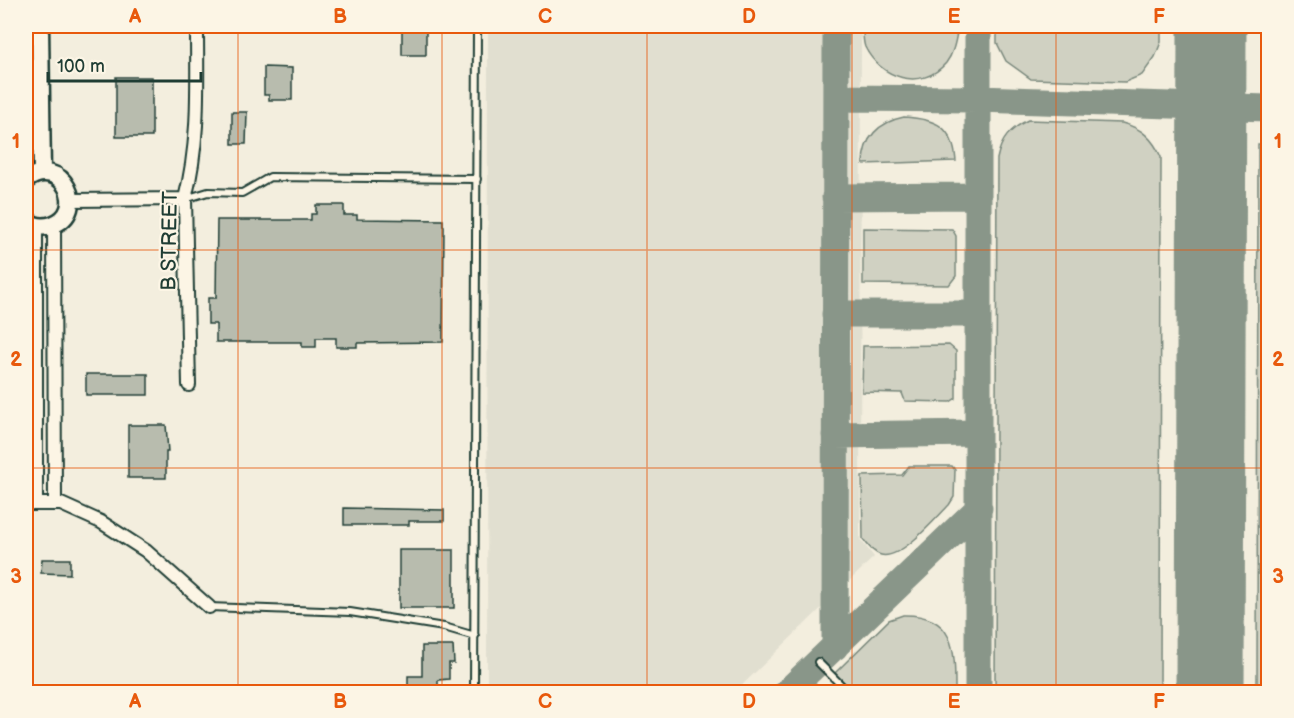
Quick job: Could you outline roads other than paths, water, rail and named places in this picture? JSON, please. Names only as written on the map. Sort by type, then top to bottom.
[{"type":"main road","points":[[40,26],[42,172]]},
{"type":"main road","points":[[26,180],[42,172],[59,177],[69,192],[70,200],[66,215],[54,224],[45,227],[31,223]]},
{"type":"street","name":"B STREET","points":[[189,386],[185,199],[193,169],[198,129],[197,26]]},
{"type":"street","points":[[70,200],[185,199]]},
{"type":"street","points":[[31,223],[31,504],[61,504],[125,536],[146,551],[209,607]]},
{"type":"street","points":[[54,224],[55,504]]},
{"type":"lane","points":[[474,693],[477,26]]},
{"type":"lane","points":[[185,199],[208,192],[243,193],[270,177],[477,178]]},
{"type":"lane","points":[[209,607],[350,612],[444,627],[475,636]]},
{"type":"lane","points":[[818,662],[848,693]]}]
